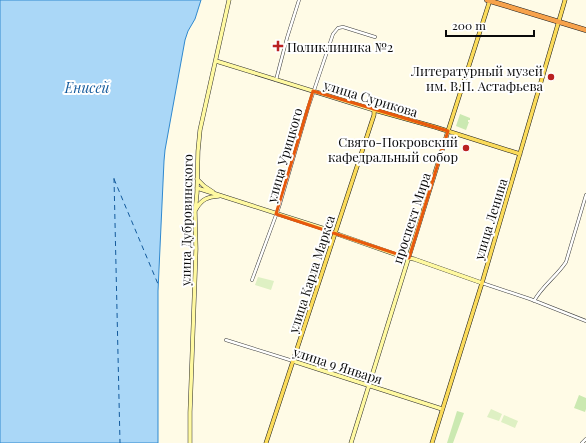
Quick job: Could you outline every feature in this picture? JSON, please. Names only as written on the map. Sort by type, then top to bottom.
[{"type":"highway","points":[[489,0],[586,30]]},
{"type":"main road","name":"улица Дубровинского","points":[[190,443],[196,249],[195,210],[198,151],[200,130],[229,0]]},
{"type":"main road","name":"проспект Мира","points":[[351,443],[489,0]]},
{"type":"main road","name":"улица Ленина","points":[[432,443],[482,282],[565,0]]},
{"type":"main road","name":"улица Сурикова","points":[[216,61],[520,154]]},
{"type":"main road","name":"улица Карла Маркса","points":[[266,443],[374,115],[374,110]]},
{"type":"main road","points":[[197,179],[204,186],[221,196]]},
{"type":"main road","points":[[197,188],[482,282]]},
{"type":"main road","points":[[195,210],[204,199],[221,196]]},
{"type":"main road","name":"улица 9 Января","points":[[294,361],[442,409]]},
{"type":"street","points":[[276,80],[299,0]]},
{"type":"street","name":"улица Урицкого","points":[[252,280],[276,214],[313,91],[333,34],[338,28],[343,27],[375,37]]},
{"type":"street","points":[[534,301],[537,295],[561,270],[566,262],[586,195]]},
{"type":"street","points":[[482,282],[586,321]]},
{"type":"street","name":"улица 9 Января","points":[[226,340],[294,361]]},
{"type":"street","points":[[582,443],[586,439]]},
{"type":"highlighted area","points":[[313,91],[448,131],[409,258],[276,214]]},
{"type":"green space","points":[[460,114],[470,118],[470,120],[468,120],[469,122],[466,130],[456,126]]},
{"type":"green space","points":[[258,277],[274,281],[271,290],[255,285]]},
{"type":"green space","points":[[579,395],[586,398],[585,412],[574,408]]},
{"type":"green space","points":[[491,409],[502,414],[499,421],[487,417]]},
{"type":"green space","points":[[457,411],[464,413],[453,443],[447,443]]},
{"type":"green space","points":[[504,415],[518,421],[515,428],[501,422]]},
{"type":"water","name":"Енисей","points":[[0,0],[201,0],[195,19],[185,40],[165,150],[158,291],[158,443],[0,443]]},
{"type":"ferry route","points":[[114,178],[120,443]]},
{"type":"ferry route","points":[[114,179],[158,284]]},
{"type":"place","name":"Поликлиника №2","points":[[278,46]]},
{"type":"place","name":"Литературный музей им. В.П. Астафьева","points":[[551,77]]},
{"type":"place","name":"Свято-Покровский кафедральный собор","points":[[466,148]]}]
